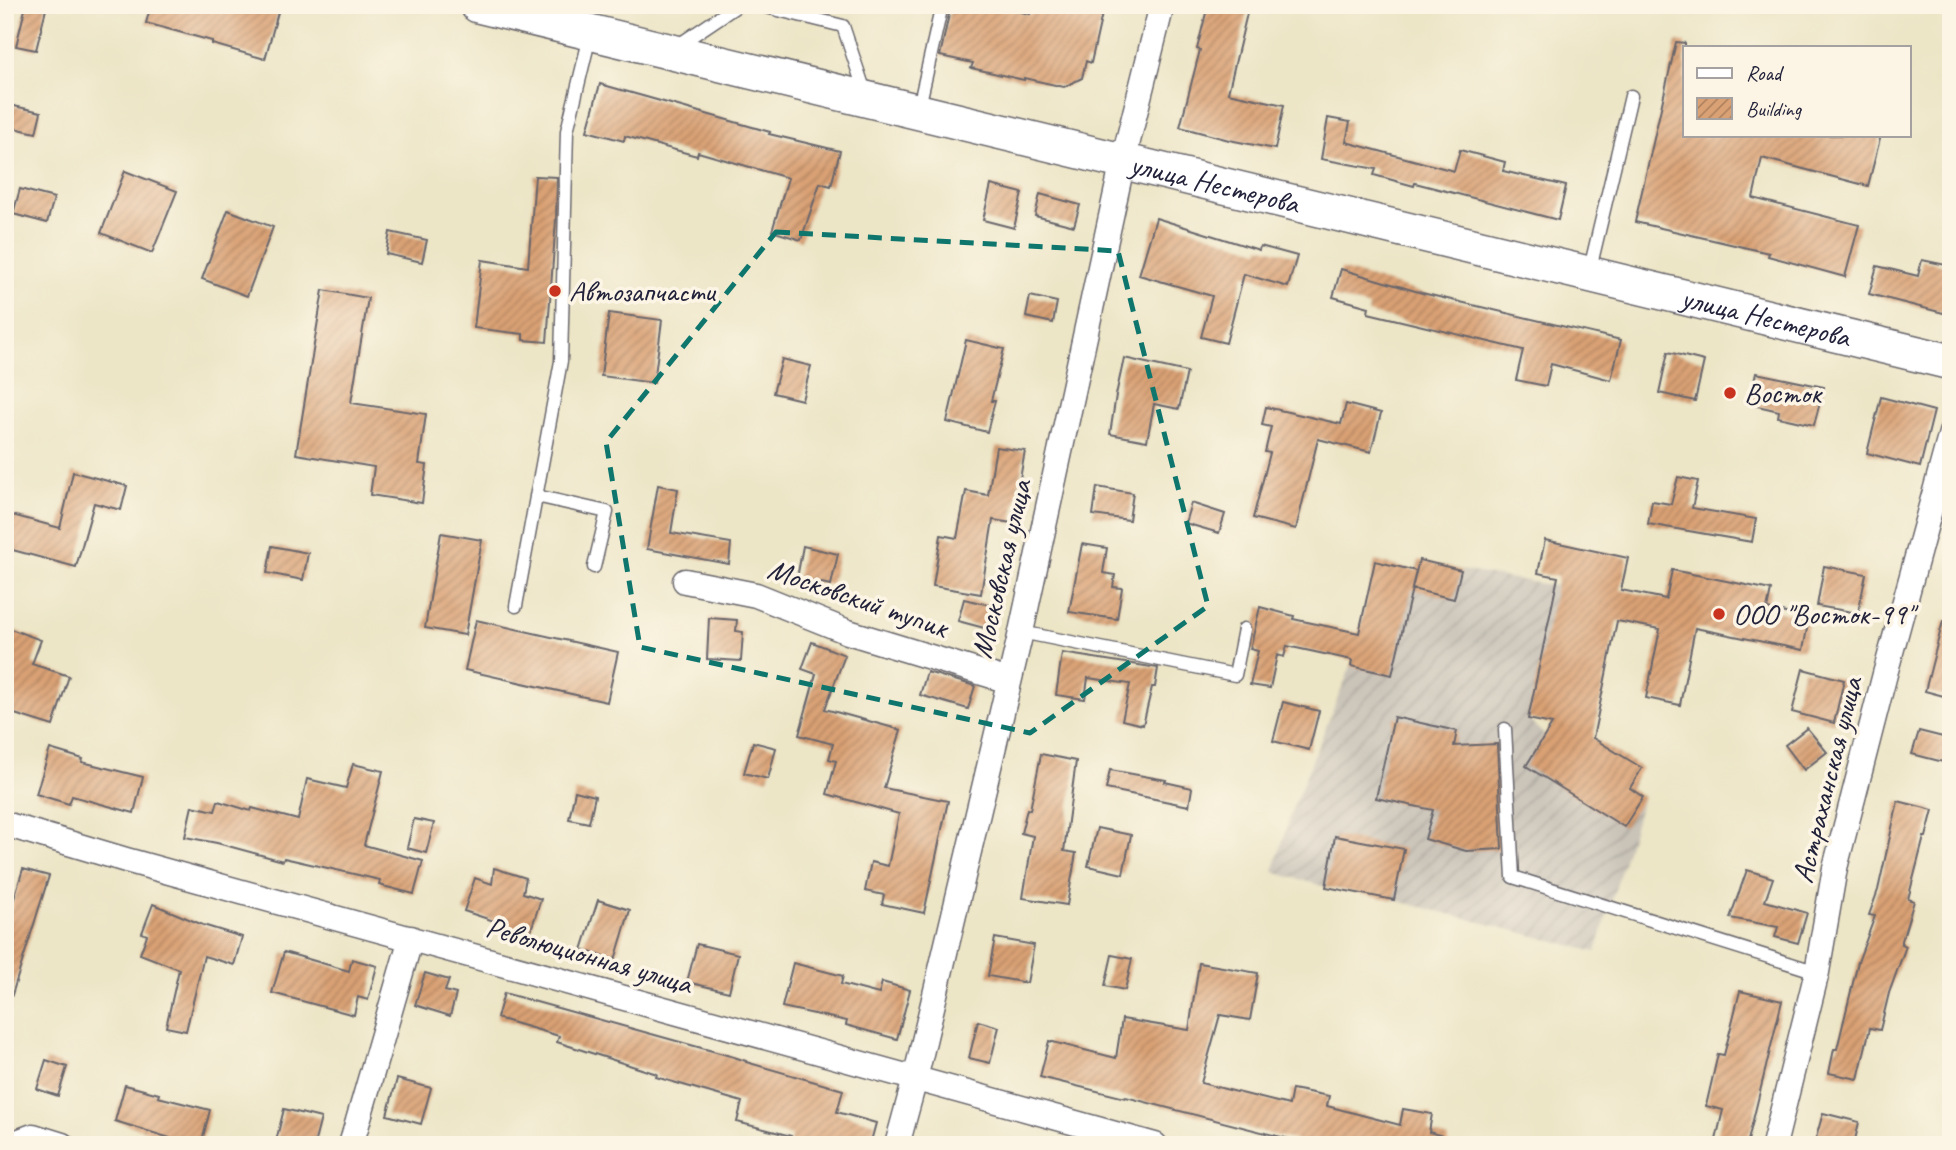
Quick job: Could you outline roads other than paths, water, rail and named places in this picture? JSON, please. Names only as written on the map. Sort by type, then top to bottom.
[{"type":"main road","name":"улица Нестерова","points":[[478,5],[1951,362]]},
{"type":"street","name":"Московская улица","points":[[897,1145],[1021,632],[1123,161],[1162,5]]},
{"type":"street","name":"Астраханская улица","points":[[1774,1145],[1817,972],[1835,868],[1951,433]]},
{"type":"street","name":"Московский тупик","points":[[685,581],[756,595],[848,632],[1009,681]]},
{"type":"street","name":"Революционная улица","points":[[5,824],[126,860],[1155,1145]]},
{"type":"street","points":[[351,1145],[411,938]]},
{"type":"street","points":[[9,1145],[33,1136],[62,1145]]},
{"type":"lane","points":[[670,51],[738,5]]},
{"type":"lane","points":[[758,5],[843,26],[867,99]]},
{"type":"lane","points":[[918,111],[942,5]]},
{"type":"lane","points":[[516,606],[561,361],[567,131],[591,32]]},
{"type":"lane","points":[[1588,274],[1631,96]]},
{"type":"lane","points":[[536,496],[607,512],[594,567]]},
{"type":"lane","points":[[1021,632],[1236,675],[1244,629]]},
{"type":"lane","points":[[1505,729],[1513,877],[1817,972]]},
{"type":"place","name":"Автозапчасти","points":[[555,291]]},
{"type":"place","name":"Восток","points":[[1730,393]]},
{"type":"place","name":"ООО \"Восток-99\"","points":[[1719,614]]}]
